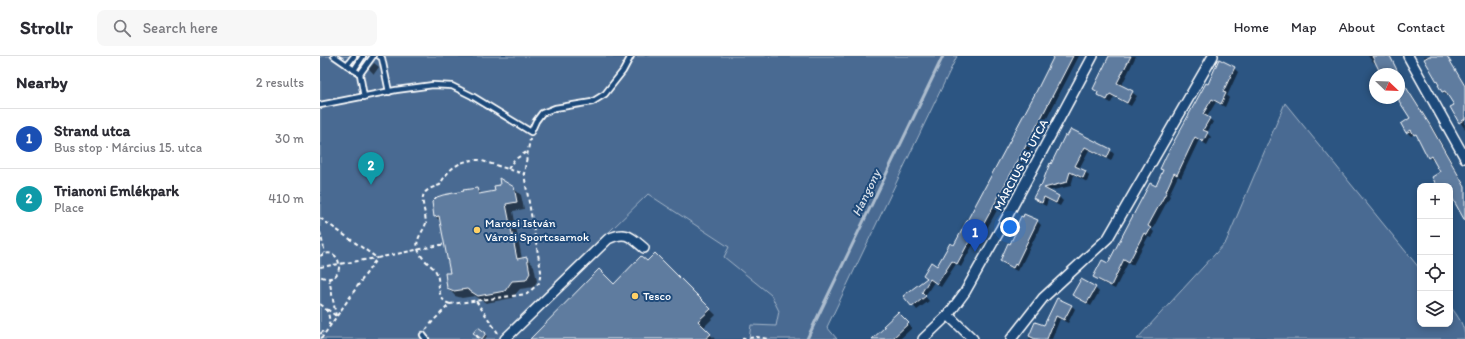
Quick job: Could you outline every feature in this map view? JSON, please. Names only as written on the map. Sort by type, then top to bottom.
[{"type":"street","name":"MÁRCIUS 15. UTCA","points":[[923,339],[948,315],[965,292],[1093,56]]},
{"type":"street","points":[[1010,339],[1043,298],[1108,238],[1213,56]]},
{"type":"street","points":[[1408,56],[1465,158]]},
{"type":"street","points":[[505,339],[608,239],[619,234],[626,235],[633,238],[644,248]]},
{"type":"street","points":[[948,315],[974,339]]},
{"type":"lane","points":[[334,56],[342,58],[347,65],[360,74]]},
{"type":"lane","points":[[347,65],[354,56]]},
{"type":"lane","points":[[354,70],[363,56]]},
{"type":"lane","points":[[364,97],[360,74],[373,56]]},
{"type":"lane","points":[[379,56],[382,58],[389,92]]},
{"type":"lane","points":[[320,105],[433,85],[452,86],[472,96],[531,132],[542,113],[555,108],[592,102],[605,94],[623,71],[631,56]]},
{"type":"path","points":[[524,174],[479,160],[464,161],[453,167],[440,185],[429,188],[425,191],[422,197],[426,221],[418,238],[418,249],[422,258],[435,271],[440,296],[444,301],[450,304],[527,294],[539,283],[541,271],[524,174],[531,132]]},
{"type":"path","points":[[508,169],[514,160],[528,151]]},
{"type":"path","points":[[320,218],[377,258]]},
{"type":"path","points":[[320,232],[325,253]]},
{"type":"path","points":[[320,267],[377,258],[445,244]]},
{"type":"path","points":[[320,256],[325,253],[333,254],[339,260],[340,264],[340,268],[336,275],[329,278],[320,276]]},
{"type":"path","points":[[321,339],[377,258]]},
{"type":"path","points":[[329,278],[336,316]]},
{"type":"path","points":[[476,301],[502,339]]},
{"type":"path","points":[[320,304],[336,316]]},
{"type":"path","points":[[425,337],[433,320],[450,304]]},
{"type":"path","points":[[320,334],[329,326],[329,315],[323,306]]},
{"type":"path","points":[[476,335],[479,339]]},
{"type":"path","points":[[742,339],[757,337],[768,339]]},
{"type":"shaded area","points":[[320,56],[957,56],[827,327],[837,339],[749,339],[751,325],[776,326],[779,311],[771,295],[724,257],[729,247],[648,194],[499,339],[320,339]]},
{"type":"shaded area","points":[[1285,103],[1417,265],[1417,327],[1453,327],[1453,310],[1464,330],[1465,339],[1137,339],[1226,242]]},
{"type":"shaded area","points":[[648,194],[729,247],[724,257],[771,295],[779,311],[776,326],[751,325],[749,339],[499,339]]},
{"type":"building","points":[[1054,56],[1073,56],[974,242],[970,240],[957,264],[952,261],[937,284],[930,279],[922,292],[926,296],[912,307],[903,296],[927,278],[923,275],[931,262],[937,266],[950,243],[954,245]]},
{"type":"building","points":[[1109,56],[1131,56],[1117,83],[1133,91],[1127,103],[1110,94],[1107,100],[1097,95],[1098,92],[1093,89]]},
{"type":"building","points":[[1372,56],[1390,56],[1396,68],[1378,68]]},
{"type":"building","points":[[1429,56],[1447,56],[1465,86],[1465,119],[1459,123],[1450,107],[1454,105],[1445,91],[1442,92],[1424,59]]},
{"type":"building","points":[[1219,59],[1235,67],[1223,92],[1226,93],[1221,104],[1212,99],[1203,114],[1210,118],[1203,130],[1208,132],[1203,142],[1195,137],[1177,175],[1174,173],[1167,191],[1148,226],[1151,228],[1147,235],[1144,233],[1129,262],[1124,259],[1111,286],[1093,277],[1102,260],[1108,263],[1150,183],[1156,186],[1163,170],[1160,169],[1166,156],[1206,83],[1208,84]]},
{"type":"building","points":[[1405,86],[1430,125],[1465,187],[1465,221],[1453,199],[1453,183],[1435,183],[1432,177],[1440,172],[1431,156],[1428,158],[1416,134],[1414,135],[1411,130],[1406,133],[1401,124],[1410,118],[1401,104],[1405,104]]},
{"type":"building","points":[[1071,129],[1111,149],[1107,158],[1085,147],[1075,166],[1086,171],[1083,178],[1070,172],[1067,182],[1044,188],[1059,196],[1056,203],[1044,197],[1042,203],[1033,198],[1040,185],[1041,186],[1050,163],[1051,164],[1065,135],[1067,136]]},
{"type":"building","name":"Marosi István Városi Sportcsarnok","points":[[499,178],[514,187],[517,202],[506,204],[517,259],[527,257],[530,273],[526,280],[512,281],[505,291],[478,296],[467,289],[454,291],[447,288],[445,273],[450,273],[439,216],[434,217],[432,202],[437,197],[464,191],[463,190],[477,188],[479,194],[495,191],[494,186],[500,185]]},
{"type":"building","points":[[1024,214],[1038,220],[1016,265],[1015,264],[1013,268],[1000,261],[1008,243],[1010,244],[1018,227],[1016,227],[1021,216],[1023,217]]},
{"type":"building","name":"Tesco","points":[[655,253],[711,309],[698,321],[711,334],[705,339],[530,339],[599,269],[614,284],[641,256],[647,261]]},
{"type":"building","points":[[1081,279],[1096,287],[1087,303],[1072,295]]},
{"type":"building","points":[[1057,298],[1072,305],[1064,320],[1056,316],[1047,339],[1035,339],[1029,336],[1035,322],[1044,325]]},
{"type":"building","points":[[898,312],[909,323],[892,339],[872,339],[885,327],[883,326]]},
{"type":"building","points":[[478,327],[486,333],[482,339],[473,333]]},
{"type":"waterway","name":"Hangony","points":[[807,339],[943,56]]},
{"type":"place","name":"Trianoni Emlékpark","points":[[371,185]]},
{"type":"place","name":"Marosi István Városi Sportcsarnok","points":[[477,230]]},
{"type":"place","name":"Strand utca","points":[[975,252]]},
{"type":"place","name":"Tesco","points":[[635,296]]}]
